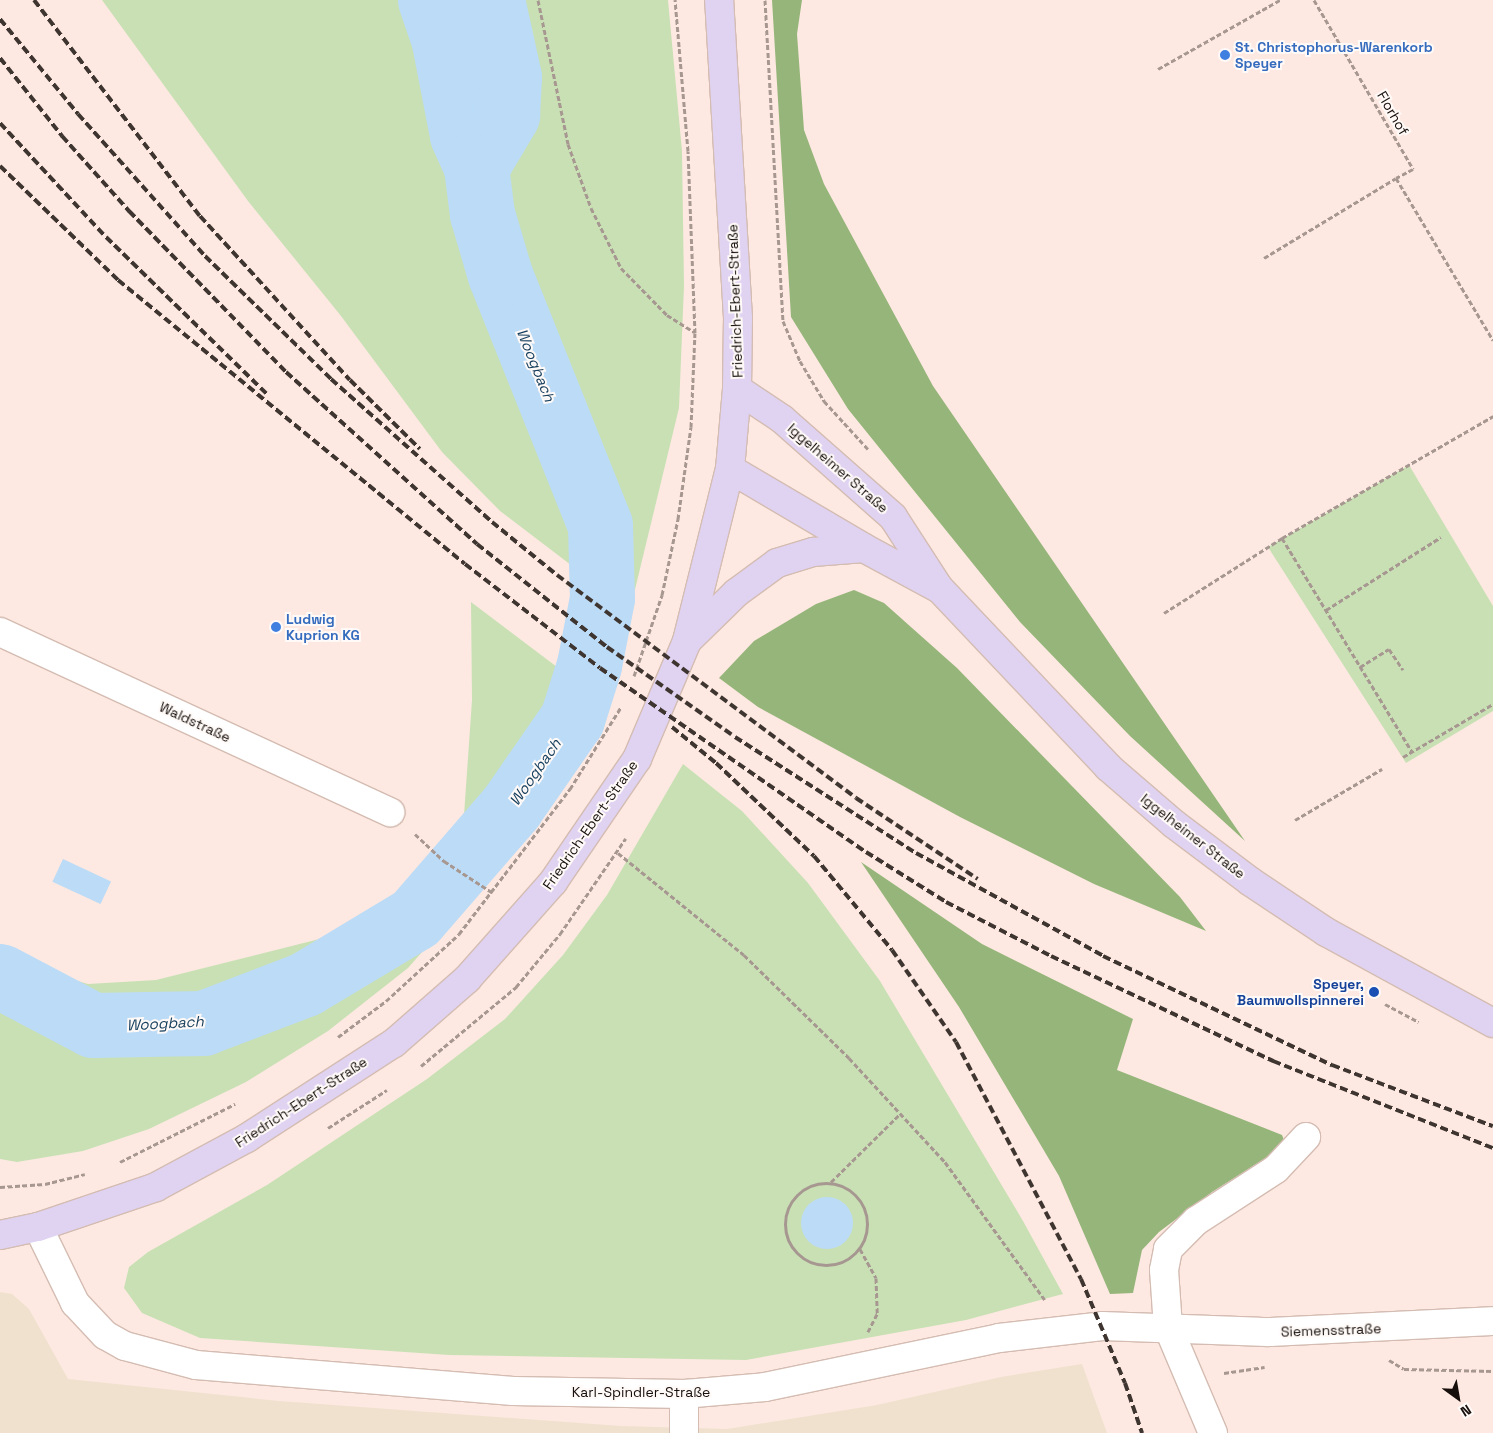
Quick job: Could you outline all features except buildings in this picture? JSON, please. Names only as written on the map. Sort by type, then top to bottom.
[{"type":"main road","name":"Friedrich-Ebert-Straße","points":[[0,1235],[38,1227],[156,1187],[247,1138],[394,1042],[467,979],[553,882],[637,760],[687,641],[730,469],[737,389],[738,318],[719,0]]},
{"type":"main road","name":"Iggelheimer Straße","points":[[737,389],[782,419],[893,517],[939,588],[1108,767],[1174,824],[1251,882],[1326,932],[1493,1023]]},
{"type":"main road","name":"Iggelheimer Straße","points":[[730,469],[864,548],[939,588]]},
{"type":"main road","points":[[687,641],[736,593],[777,563],[813,552],[864,548]]},
{"type":"street","name":"Waldstraße","points":[[0,632],[390,812]]},
{"type":"street","points":[[1213,1433],[1168,1327],[1164,1270],[1168,1249],[1196,1222],[1276,1169],[1306,1137]]},
{"type":"street","name":"Karl-Spindler-Straße","points":[[38,1227],[64,1283],[92,1322],[125,1346],[152,1356],[196,1366],[513,1391],[684,1394],[764,1387],[999,1338],[1066,1329],[1168,1327]]},
{"type":"street","name":"Siemensstraße","points":[[1168,1327],[1289,1332],[1493,1321]]},
{"type":"street","points":[[684,1394],[684,1433]]},
{"type":"path","points":[[538,0],[548,60],[568,144],[591,208],[621,268],[667,315],[695,332]]},
{"type":"path","points":[[632,680],[662,595],[678,519],[691,426],[695,332],[688,151],[675,0]]},
{"type":"path","points":[[765,0],[783,321],[800,360],[824,401],[873,455]]},
{"type":"path","points":[[1158,69],[1280,0]]},
{"type":"path","name":"Florhof","points":[[1264,258],[1412,168],[1314,0]]},
{"type":"path","points":[[1396,178],[1493,340]]},
{"type":"path","points":[[1164,613],[1282,538],[1493,416]]},
{"type":"path","points":[[1326,610],[1441,537]]},
{"type":"path","points":[[1282,538],[1412,752]]},
{"type":"path","points":[[1360,667],[1389,649],[1403,670]]},
{"type":"path","points":[[334,1040],[386,1001],[459,934],[493,893],[570,789],[626,699]]},
{"type":"path","points":[[1402,757],[1493,704]]},
{"type":"path","points":[[1295,820],[1382,769]]},
{"type":"path","points":[[390,812],[444,860],[493,893]]},
{"type":"path","points":[[414,1071],[516,987],[560,934],[618,853],[627,836]]},
{"type":"path","points":[[618,853],[744,955],[849,1058],[899,1115],[946,1162],[1066,1329]]},
{"type":"path","points":[[1381,1002],[1406,1018],[1423,1024]]},
{"type":"path","points":[[319,1133],[391,1087]]},
{"type":"path","points":[[116,1164],[238,1102]]},
{"type":"path","points":[[831,1182],[899,1115]]},
{"type":"path","points":[[0,1187],[45,1184],[89,1173]]},
{"type":"path","points":[[831,1182],[853,1191],[866,1211],[868,1229],[860,1249],[839,1264],[821,1266],[800,1257],[789,1246],[783,1226],[786,1208],[807,1186],[831,1182]]},
{"type":"path","points":[[850,1370],[877,1314],[876,1278],[860,1249]]},
{"type":"path","points":[[1387,1359],[1404,1369],[1493,1371]]},
{"type":"path","points":[[1189,1377],[1267,1367]]},
{"type":"shaded area","points":[[0,1292],[12,1294],[29,1309],[68,1379],[279,1401],[621,1426],[727,1429],[877,1405],[1001,1377],[1082,1364],[1107,1433],[0,1433]]},
{"type":"green space","points":[[102,0],[668,0],[682,151],[684,286],[679,408],[630,610],[500,511],[442,452],[341,316],[248,201]]},
{"type":"green space","points":[[772,0],[802,0],[797,34],[804,130],[824,184],[933,386],[1245,841],[1130,736],[1020,622],[848,409],[791,317]]},
{"type":"green space","points":[[1409,465],[1493,606],[1493,711],[1406,763],[1268,547]]},
{"type":"green space","points":[[854,590],[884,603],[957,668],[1180,897],[1206,931],[1094,884],[960,817],[758,707],[719,678],[754,641],[816,604]]},
{"type":"green space","points":[[471,602],[606,704],[527,826],[469,899],[408,968],[328,1031],[246,1082],[149,1129],[83,1151],[17,1162],[0,1159],[0,948],[33,968],[88,984],[156,980],[367,927],[421,891],[460,835],[464,815],[472,700]]},
{"type":"green space","points":[[683,764],[742,811],[808,883],[880,981],[1023,1221],[1063,1294],[966,1320],[746,1360],[449,1355],[200,1338],[142,1313],[124,1288],[129,1267],[148,1252],[267,1185],[427,1079],[505,1019],[563,955],[607,895]]},
{"type":"green space","points":[[861,862],[982,944],[1133,1019],[1117,1070],[1282,1135],[1286,1145],[1212,1192],[1159,1232],[1142,1250],[1133,1293],[1110,1294],[1059,1176],[959,1007]]},
{"type":"water","points":[[63,859],[111,881],[100,904],[52,882]]},
{"type":"water","points":[[827,1197],[837,1199],[845,1205],[851,1213],[853,1223],[851,1233],[845,1241],[837,1247],[827,1249],[817,1247],[809,1241],[803,1233],[801,1223],[803,1213],[809,1205],[817,1199]]},
{"type":"waterway","name":"Woogbach","points":[[430,0],[443,37],[462,135],[476,167]]},
{"type":"waterway","name":"Woogbach","points":[[0,976],[93,1025],[203,1023],[305,984],[415,918],[511,807],[572,719],[589,665],[602,598],[600,525],[500,275],[482,214],[476,167],[507,115],[509,77],[492,0]]},
{"type":"railway","points":[[34,0],[200,216],[350,380],[420,449]]},
{"type":"railway","points":[[0,19],[78,114],[205,256],[331,379],[492,522],[557,575],[856,798],[978,879]]},
{"type":"railway","points":[[0,58],[62,136],[129,211],[286,372],[477,544],[607,647],[735,737],[916,853],[1103,956],[1332,1065],[1493,1126]]},
{"type":"railway","points":[[0,123],[106,237],[267,394]]},
{"type":"railway","points":[[0,166],[118,280],[465,564],[600,668],[866,852],[946,902],[1051,956],[1273,1061],[1493,1148]]},
{"type":"railway","points":[[672,727],[716,763],[814,856],[892,950],[956,1042],[1081,1279],[1125,1383],[1142,1433]]},
{"type":"place","name":"St. Christophorus-Warenkorb Speyer","points":[[1225,55]]},
{"type":"place","name":"Ludwig Kuprion KG","points":[[276,627]]},
{"type":"place","name":"Speyer, Baumwollspinnerei","points":[[1374,992]]}]
